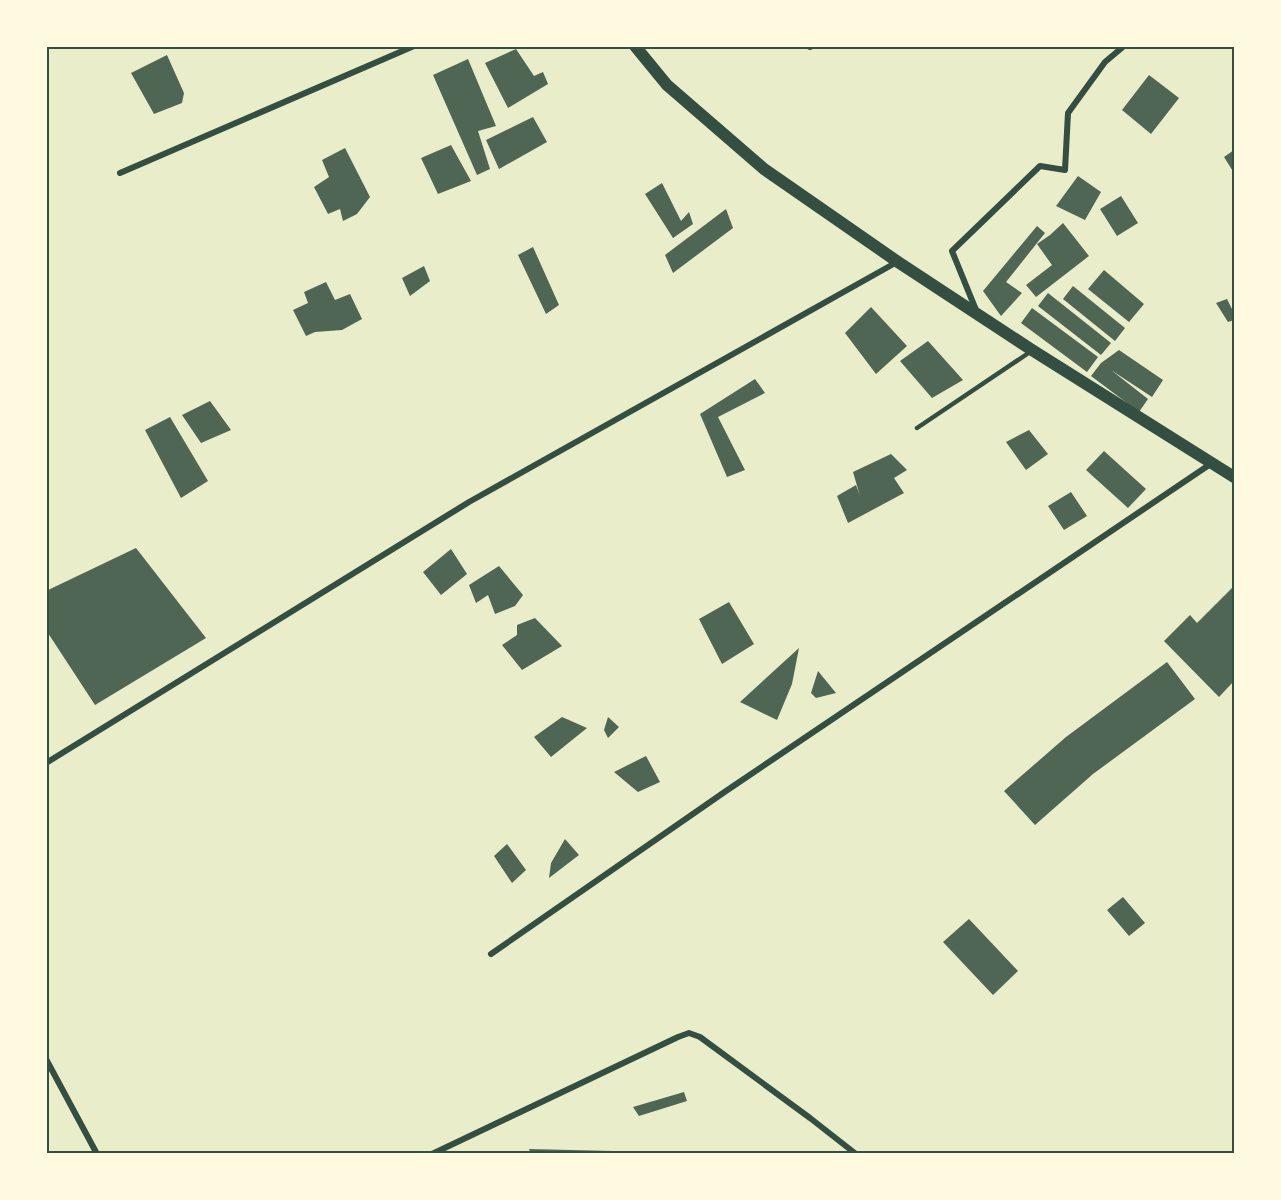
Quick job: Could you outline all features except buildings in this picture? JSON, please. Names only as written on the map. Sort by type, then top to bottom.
[{"type":"main road","points":[[635,46],[667,85],[764,169],[977,314],[1234,477]]},
{"type":"street","points":[[120,173],[414,46]]},
{"type":"street","points":[[977,314],[952,251],[1040,166],[1065,170],[1068,113],[1105,62],[1124,46]]},
{"type":"street","points":[[46,763],[469,502],[898,262]]},
{"type":"street","points":[[490,954],[726,791],[1213,463]]},
{"type":"street","points":[[432,1154],[689,1033],[700,1037],[856,1154]]},
{"type":"street","points":[[46,1059],[97,1154]]},
{"type":"lane","points":[[917,429],[1032,350]]}]
